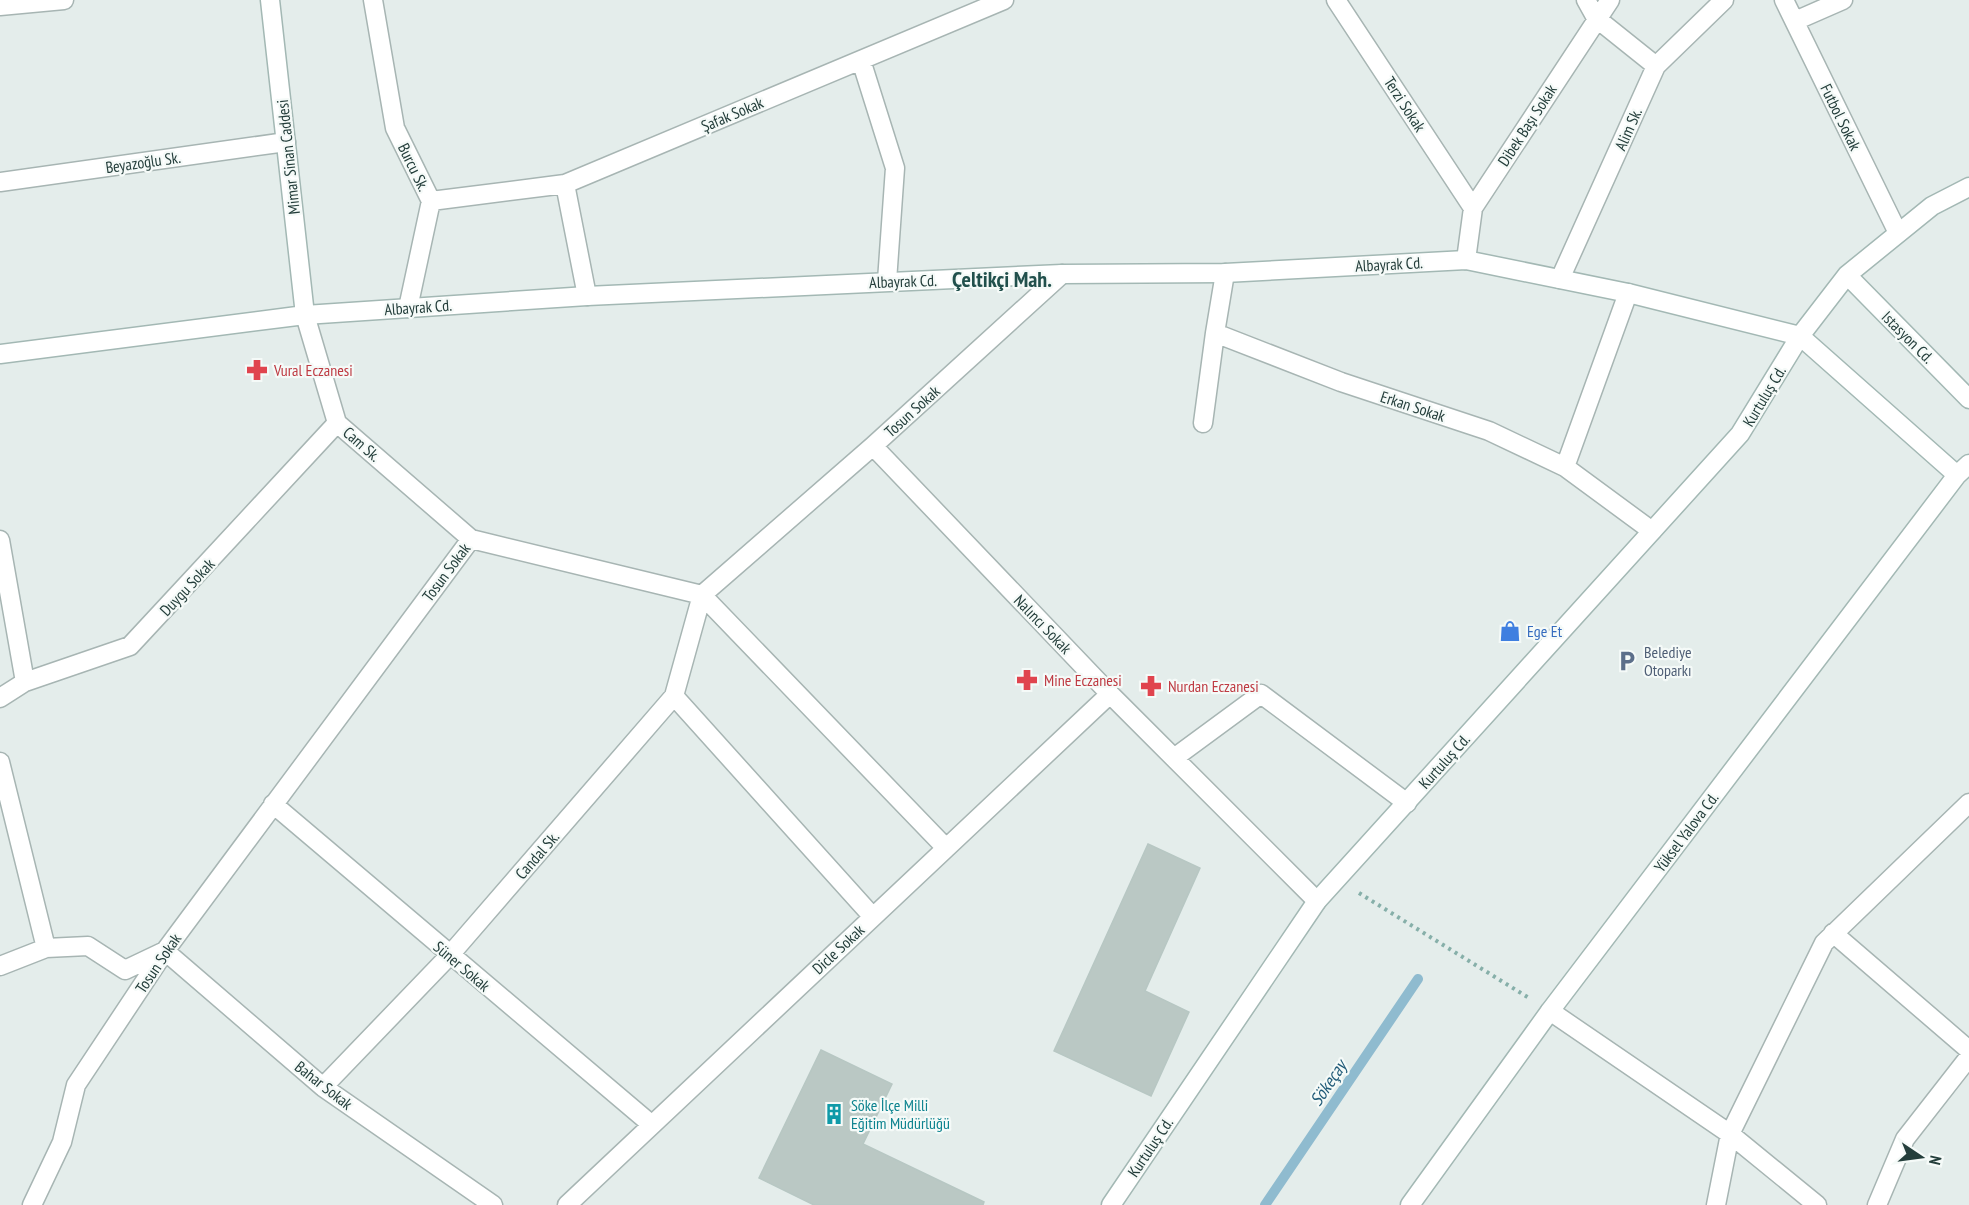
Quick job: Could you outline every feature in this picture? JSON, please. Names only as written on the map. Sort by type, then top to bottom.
[{"type":"street","points":[[0,6],[64,0]]},
{"type":"street","name":"Mimar Sinan Caddesi","points":[[270,0],[305,315]]},
{"type":"street","name":"Burcu Sk.","points":[[373,0],[395,128],[431,201],[565,184]]},
{"type":"street","name":"Şafak Sokak","points":[[565,184],[1004,0]]},
{"type":"street","name":"Terzi Sokak","points":[[1336,0],[1473,208]]},
{"type":"street","points":[[1586,0],[1596,18],[1656,66]]},
{"type":"street","name":"Dibek Başı Sokak","points":[[1466,260],[1473,208],[1610,0]]},
{"type":"street","name":"Alim Sk.","points":[[1560,279],[1656,66],[1724,0]]},
{"type":"street","name":"Futbol Sokak","points":[[1784,0],[1898,233]]},
{"type":"street","points":[[1795,21],[1844,0]]},
{"type":"street","points":[[861,60],[895,168],[887,281]]},
{"type":"street","name":"Beyazoğlu Sk.","points":[[0,182],[286,142]]},
{"type":"street","points":[[565,184],[587,296]]},
{"type":"street","name":"Kurtuluş Cd.","points":[[1111,1205],[1317,901],[1740,434],[1800,336],[1847,275],[1932,206],[1969,187]]},
{"type":"street","points":[[408,308],[431,201]]},
{"type":"street","name":"Albayrak Cd.","points":[[0,354],[305,315],[587,296],[1062,274],[1225,273],[1466,260],[1628,293],[1800,336]]},
{"type":"street","points":[[1203,423],[1225,273]]},
{"type":"street","name":"Tosun Sokak","points":[[32,1205],[62,1142],[76,1084],[165,951],[471,539],[702,595],[873,446],[1062,274]]},
{"type":"street","name":"Istasyon Cd.","points":[[1847,275],[1969,399]]},
{"type":"street","points":[[1565,467],[1628,293]]},
{"type":"street","name":"Cam Sk.","points":[[305,315],[337,423],[471,539]]},
{"type":"street","name":"Erkan Sokak","points":[[1215,333],[1341,382],[1489,430],[1565,467],[1652,531]]},
{"type":"street","points":[[1800,336],[1963,470]]},
{"type":"street","name":"Duygu Sokak","points":[[0,698],[25,682],[130,646],[337,423]]},
{"type":"street","name":"Nalıncı Sokak","points":[[873,446],[1110,693],[1317,901]]},
{"type":"street","name":"Yüksel Yalova Cd.","points":[[1410,1205],[1550,1011],[1963,470]]},
{"type":"street","points":[[0,540],[25,682]]},
{"type":"street","points":[[702,595],[946,848]]},
{"type":"street","name":"Candal Sk.","points":[[323,1087],[449,956],[674,696],[702,595]]},
{"type":"street","name":"Dicle Sokak","points":[[567,1205],[1110,693]]},
{"type":"street","points":[[1174,758],[1261,694],[1407,803]]},
{"type":"street","points":[[674,696],[873,917]]},
{"type":"street","points":[[0,762],[46,948]]},
{"type":"street","points":[[1716,1205],[1730,1134],[1824,943],[1969,802]]},
{"type":"street","name":"Süner Sokak","points":[[273,804],[449,956],[652,1125]]},
{"type":"street","points":[[1833,933],[1969,1050]]},
{"type":"street","points":[[0,966],[46,948],[88,946],[125,970],[165,951]]},
{"type":"street","name":"Bahar Sokak","points":[[165,951],[323,1087],[493,1205]]},
{"type":"street","points":[[1550,1011],[1730,1134],[1817,1205]]},
{"type":"street","points":[[1877,1205],[1905,1140],[1969,1057]]},
{"type":"path","points":[[1337,880],[1550,1011]]},
{"type":"building","points":[[1148,844],[1200,868],[1145,991],[1189,1012],[1151,1096],[1054,1051]]},
{"type":"building","name":"Söke İlçe Milli Eğitim Müdürlüğü","points":[[821,1050],[892,1084],[863,1144],[984,1202],[983,1205],[814,1205],[759,1178]]},
{"type":"waterway","name":"Sökeçay","points":[[1265,1205],[1418,979]]},
{"type":"place","name":"Vural Eczanesi","points":[[257,370]]},
{"type":"place","name":"Ege Et","points":[[1510,631]]},
{"type":"place","name":"Belediye Otoparkı","points":[[1627,661]]},
{"type":"place","name":"Mine Eczanesi","points":[[1027,680]]},
{"type":"place","name":"Nurdan Eczanesi","points":[[1151,686]]},
{"type":"place","name":"Söke İlçe Milli Eğitim Müdürlüğü","points":[[834,1114]]},
{"type":"district","name":"Çeltikçi Mah.","points":[[1002,279]]}]
